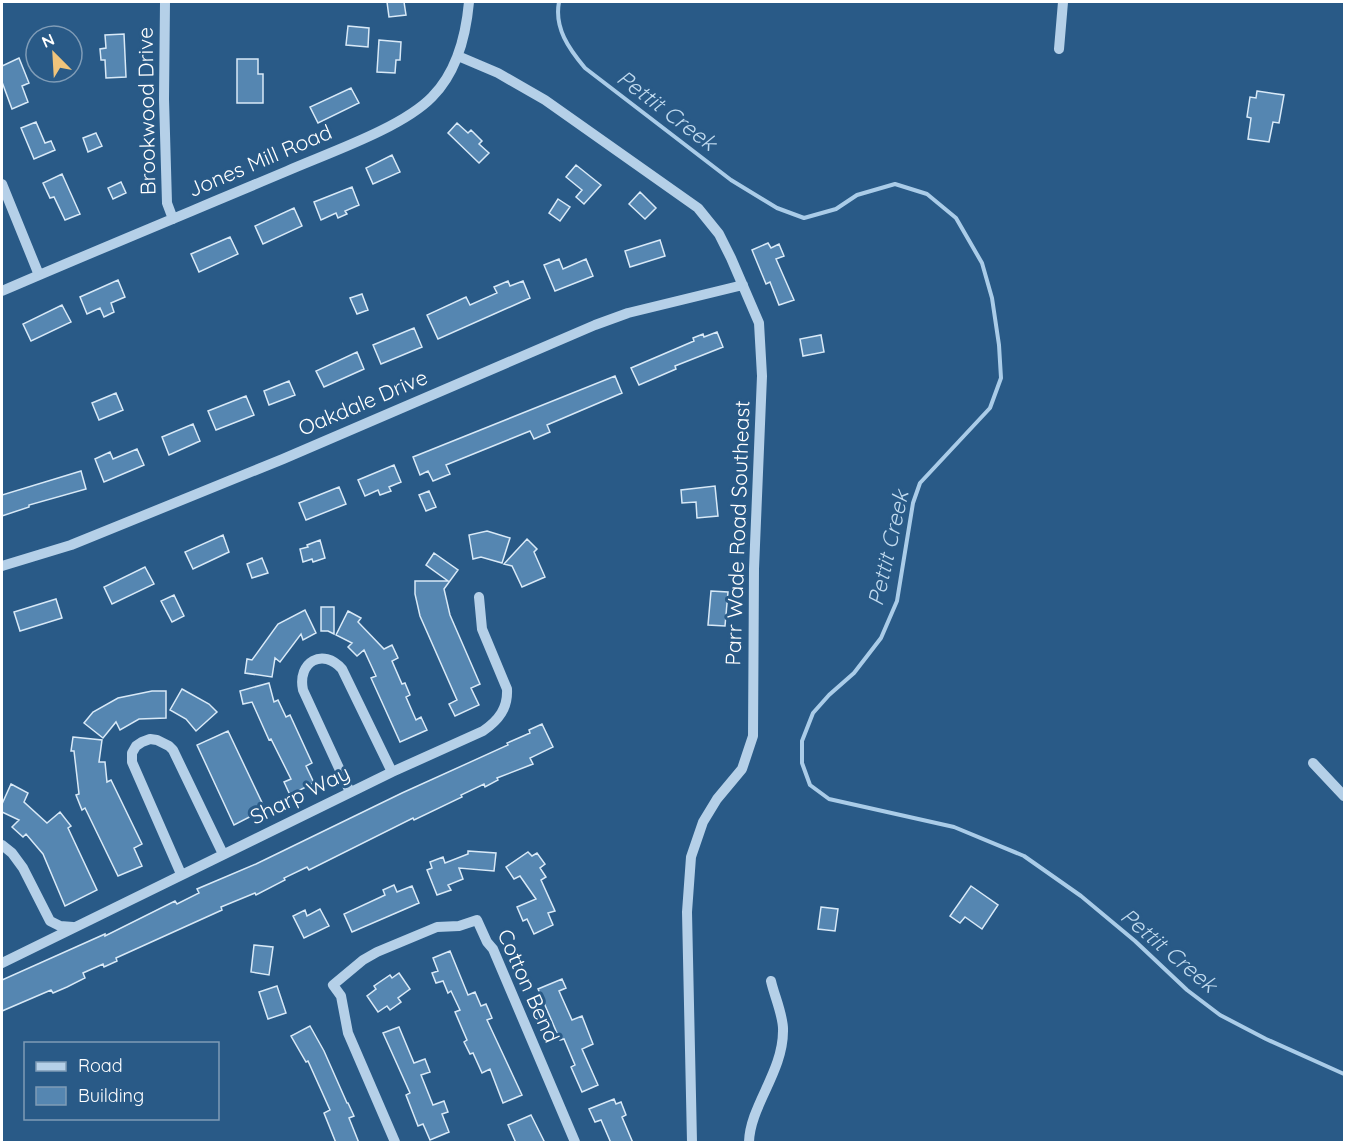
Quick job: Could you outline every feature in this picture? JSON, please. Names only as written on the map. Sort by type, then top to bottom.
[{"type":"street","name":"Brookwood Drive","points":[[165,2],[164,99],[167,204],[173,219]]},
{"type":"street","name":"Jones Mill Road","points":[[2,291],[347,146],[404,118],[425,104],[448,79],[458,56],[469,2]]},
{"type":"street","points":[[1059,49],[1063,2]]},
{"type":"street","name":"Parr Wade Road Southeast","points":[[458,56],[498,73],[545,100],[698,208],[719,234],[759,324],[762,376],[754,569],[753,736],[742,769],[717,799],[704,822],[691,857],[687,912],[692,1143]]},
{"type":"street","points":[[2,184],[39,275]]},
{"type":"street","name":"Oakdale Drive","points":[[2,566],[71,545],[272,464],[595,325],[628,313],[743,285]]},
{"type":"street","name":"Sharp Way","points":[[2,963],[350,792],[483,731],[497,720],[508,697],[507,689],[482,629],[479,597]]},
{"type":"street","points":[[350,792],[303,690],[301,676],[303,670],[312,662],[326,658],[342,669],[392,772]]},
{"type":"street","points":[[181,874],[132,762],[132,753],[142,742],[150,739],[157,740],[173,750],[223,854]]},
{"type":"street","points":[[1313,763],[1344,796]]},
{"type":"street","points":[[2,845],[12,853],[23,868],[50,921],[60,926],[73,927]]},
{"type":"street","name":"Cotton Bend","points":[[394,1143],[348,1032],[341,996],[333,985],[363,960],[377,952],[437,927],[459,926],[477,920],[493,950],[575,1143]]},
{"type":"street","points":[[43,943],[50,921]]},
{"type":"street","points":[[749,1143],[749,1130],[775,1072],[784,1030],[771,981]]},
{"type":"building","points":[[387,2],[404,2],[406,15],[389,17]]},
{"type":"building","points":[[348,26],[369,28],[368,47],[346,45]]},
{"type":"building","points":[[124,34],[126,77],[106,78],[105,60],[101,60],[100,49],[106,48],[105,35]]},
{"type":"building","points":[[379,40],[401,42],[400,60],[396,60],[395,73],[377,72]]},
{"type":"building","points":[[19,58],[24,70],[24,84],[27,84],[22,86],[28,102],[12,109],[2,82],[2,66]]},
{"type":"building","points":[[237,59],[258,59],[258,74],[263,74],[263,103],[237,103]]},
{"type":"building","points":[[351,88],[359,103],[318,123],[310,107]]},
{"type":"building","points":[[1257,91],[1284,95],[1279,123],[1273,122],[1269,142],[1248,139],[1251,118],[1247,117],[1250,97],[1256,98]]},
{"type":"building","points":[[36,122],[45,143],[51,141],[55,150],[34,159],[21,128]]},
{"type":"building","points":[[457,123],[468,133],[471,130],[482,141],[479,144],[489,153],[479,163],[448,133]]},
{"type":"building","points":[[96,133],[102,146],[88,152],[83,138]]},
{"type":"building","points":[[392,155],[400,172],[373,184],[366,168]]},
{"type":"building","points":[[576,165],[601,185],[584,204],[576,197],[582,190],[566,177]]},
{"type":"building","points":[[62,174],[80,214],[65,220],[54,197],[50,198],[43,183]]},
{"type":"building","points":[[121,182],[126,193],[113,199],[108,188]]},
{"type":"building","points":[[352,187],[359,205],[345,211],[347,214],[338,218],[336,213],[321,220],[314,202]]},
{"type":"building","points":[[640,192],[656,208],[645,219],[629,204]]},
{"type":"building","points":[[558,199],[570,207],[560,221],[549,213]]},
{"type":"building","points":[[294,208],[302,226],[263,244],[255,226]]},
{"type":"building","points":[[230,237],[238,254],[199,272],[191,254]]},
{"type":"building","points":[[660,240],[665,256],[630,267],[625,251]]},
{"type":"building","points":[[768,243],[771,248],[779,244],[784,256],[776,259],[794,300],[779,305],[770,282],[766,284],[752,250]]},
{"type":"building","points":[[559,259],[563,269],[586,259],[593,276],[555,291],[544,265]]},
{"type":"building","points":[[118,280],[125,297],[111,303],[114,312],[104,317],[100,308],[87,314],[80,297]]},
{"type":"building","points":[[508,281],[510,286],[523,281],[530,298],[438,339],[427,315],[466,297],[470,305],[497,293],[494,287]]},
{"type":"building","points":[[362,294],[368,310],[357,314],[350,298]]},
{"type":"building","points":[[62,305],[71,322],[31,341],[23,324]]},
{"type":"building","points":[[414,328],[422,347],[381,364],[373,345]]},
{"type":"building","points":[[717,332],[723,347],[675,366],[676,369],[639,385],[631,368],[694,341],[693,338]]},
{"type":"building","points":[[821,335],[824,352],[803,356],[800,339]]},
{"type":"building","points":[[357,352],[364,369],[324,387],[316,371]]},
{"type":"building","points":[[615,376],[622,393],[547,425],[550,432],[534,439],[530,431],[446,465],[450,474],[433,481],[428,471],[420,475],[413,457]]},
{"type":"building","points":[[289,381],[295,395],[269,405],[264,391]]},
{"type":"building","points":[[116,393],[123,410],[99,420],[92,403]]},
{"type":"building","points":[[246,396],[254,415],[216,430],[208,411]]},
{"type":"building","points":[[193,424],[200,441],[169,455],[162,437]]},
{"type":"building","points":[[137,449],[144,465],[104,482],[95,459],[110,452],[113,459]]},
{"type":"building","points":[[394,465],[401,482],[389,487],[391,491],[380,495],[378,490],[365,496],[358,480]]},
{"type":"building","points":[[81,471],[86,489],[29,505],[29,507],[2,516],[2,495]]},
{"type":"building","points":[[715,486],[718,516],[697,518],[696,502],[682,503],[681,490]]},
{"type":"building","points":[[339,487],[346,504],[306,520],[299,503]]},
{"type":"building","points":[[429,491],[436,507],[426,511],[419,495]]},
{"type":"building","points":[[487,531],[510,538],[502,563],[481,557],[473,559],[469,535]]},
{"type":"building","points":[[223,535],[229,552],[193,569],[185,552]]},
{"type":"building","points":[[527,539],[537,549],[534,552],[545,577],[522,587],[512,566],[504,564]]},
{"type":"building","points":[[320,540],[325,558],[303,562],[300,549]]},
{"type":"building","points":[[434,553],[458,570],[444,589],[450,615],[480,684],[471,688],[479,705],[455,716],[449,704],[457,700],[420,616],[415,594],[415,581],[448,581],[426,565]]},
{"type":"building","points":[[262,558],[268,573],[252,578],[247,564]]},
{"type":"building","points":[[145,567],[154,584],[112,604],[104,587]]},
{"type":"building","points":[[711,591],[728,592],[725,626],[708,625]]},
{"type":"building","points":[[174,595],[184,616],[172,622],[161,601]]},
{"type":"building","points":[[56,599],[62,618],[20,631],[14,612]]},
{"type":"building","points":[[321,607],[334,607],[334,634],[321,631]]},
{"type":"building","points":[[305,610],[316,633],[303,640],[301,634],[280,662],[275,658],[272,677],[245,673],[247,659],[252,660],[278,624]]},
{"type":"building","points":[[348,611],[361,618],[358,622],[384,649],[392,645],[398,658],[392,661],[402,684],[405,683],[410,695],[406,697],[416,720],[421,717],[427,730],[400,742],[371,678],[376,676],[364,650],[357,656],[348,647],[352,643],[336,635]]},
{"type":"building","points":[[269,683],[274,702],[278,700],[286,717],[290,715],[312,763],[306,766],[314,783],[290,795],[284,782],[291,779],[271,739],[269,740],[252,702],[243,704],[240,691]]},
{"type":"building","points":[[182,689],[209,704],[217,712],[196,731],[186,719],[170,710]]},
{"type":"building","points":[[152,691],[166,691],[166,718],[139,719],[120,730],[116,722],[103,738],[84,723],[93,712],[118,698]]},
{"type":"building","points":[[542,724],[553,747],[530,758],[533,764],[497,778],[498,780],[485,787],[484,784],[461,795],[462,797],[414,820],[413,818],[309,870],[307,867],[256,895],[255,893],[221,907],[222,910],[116,958],[117,961],[104,967],[103,964],[83,973],[85,978],[67,987],[53,993],[51,990],[2,1011],[2,980],[105,934],[105,936],[175,901],[177,904],[199,893],[197,889],[256,864],[402,793],[508,745],[507,743],[530,733],[529,730]]},
{"type":"building","points":[[228,731],[265,809],[234,825],[197,745]]},
{"type":"building","points":[[73,737],[102,740],[99,762],[105,762],[107,782],[111,780],[142,844],[134,848],[142,866],[118,876],[85,808],[82,810],[76,795],[79,794],[74,751],[71,751]]},
{"type":"building","points":[[11,784],[28,793],[24,802],[47,823],[60,812],[71,826],[68,828],[97,890],[65,906],[43,854],[26,834],[23,837],[12,827],[19,820],[2,812],[2,804]]},
{"type":"building","points":[[468,851],[496,853],[494,871],[459,868],[463,879],[448,885],[451,890],[437,895],[427,870],[432,868],[430,862],[443,857],[445,863],[468,854]]},
{"type":"building","points":[[528,852],[532,856],[537,853],[545,864],[540,868],[546,877],[541,880],[555,911],[548,913],[553,925],[534,934],[527,919],[523,921],[517,907],[536,899],[520,876],[514,879],[506,867]]},
{"type":"building","points":[[394,885],[397,892],[412,886],[419,903],[352,932],[344,914],[385,895],[383,890]]},
{"type":"building","points":[[971,886],[998,905],[982,929],[965,917],[960,923],[950,916]]},
{"type":"building","points":[[821,907],[838,909],[835,931],[818,929]]},
{"type":"building","points":[[320,909],[329,926],[304,938],[293,916],[305,910],[307,916]]},
{"type":"building","points":[[254,945],[273,947],[269,975],[251,972]]},
{"type":"building","points":[[450,951],[468,995],[475,992],[481,1006],[486,1004],[492,1018],[487,1020],[522,1095],[503,1103],[490,1069],[482,1073],[473,1053],[470,1054],[464,1042],[467,1040],[455,1012],[460,1010],[451,991],[448,993],[443,981],[436,983],[432,973],[438,971],[433,958]]},
{"type":"building","points":[[399,973],[410,989],[398,998],[401,1002],[390,1010],[387,1006],[378,1012],[367,996],[376,989],[374,986],[390,975],[392,978]]},
{"type":"building","points":[[562,979],[566,988],[559,991],[572,1020],[582,1016],[593,1044],[582,1049],[598,1085],[582,1092],[571,1067],[575,1065],[564,1039],[560,1040],[538,989]]},
{"type":"building","points":[[277,986],[286,1013],[268,1019],[259,992]]},
{"type":"building","points":[[310,1026],[354,1116],[349,1118],[359,1143],[336,1143],[324,1113],[330,1110],[308,1061],[306,1062],[291,1036]]},
{"type":"building","points":[[399,1027],[414,1063],[425,1059],[430,1072],[421,1075],[433,1105],[444,1101],[448,1112],[442,1114],[449,1132],[430,1140],[423,1124],[418,1126],[406,1095],[410,1093],[383,1033]]},
{"type":"building","points":[[614,1099],[616,1104],[621,1102],[626,1115],[622,1117],[633,1143],[611,1143],[601,1120],[595,1122],[589,1109]]},
{"type":"building","points":[[531,1115],[545,1143],[516,1143],[508,1125]]},
{"type":"waterway","name":"Pettit Creek","points":[[559,2],[559,21],[564,38],[585,68],[731,180],[777,208],[804,218],[836,209],[857,195],[895,184],[927,194],[956,218],[982,263],[992,298],[1001,378],[990,408],[920,483],[913,503],[897,601],[881,638],[854,673],[813,713],[802,741],[802,763],[810,785],[829,799],[954,827],[1024,856],[1081,896],[1135,941],[1187,990],[1220,1015],[1266,1039],[1344,1074]]}]
